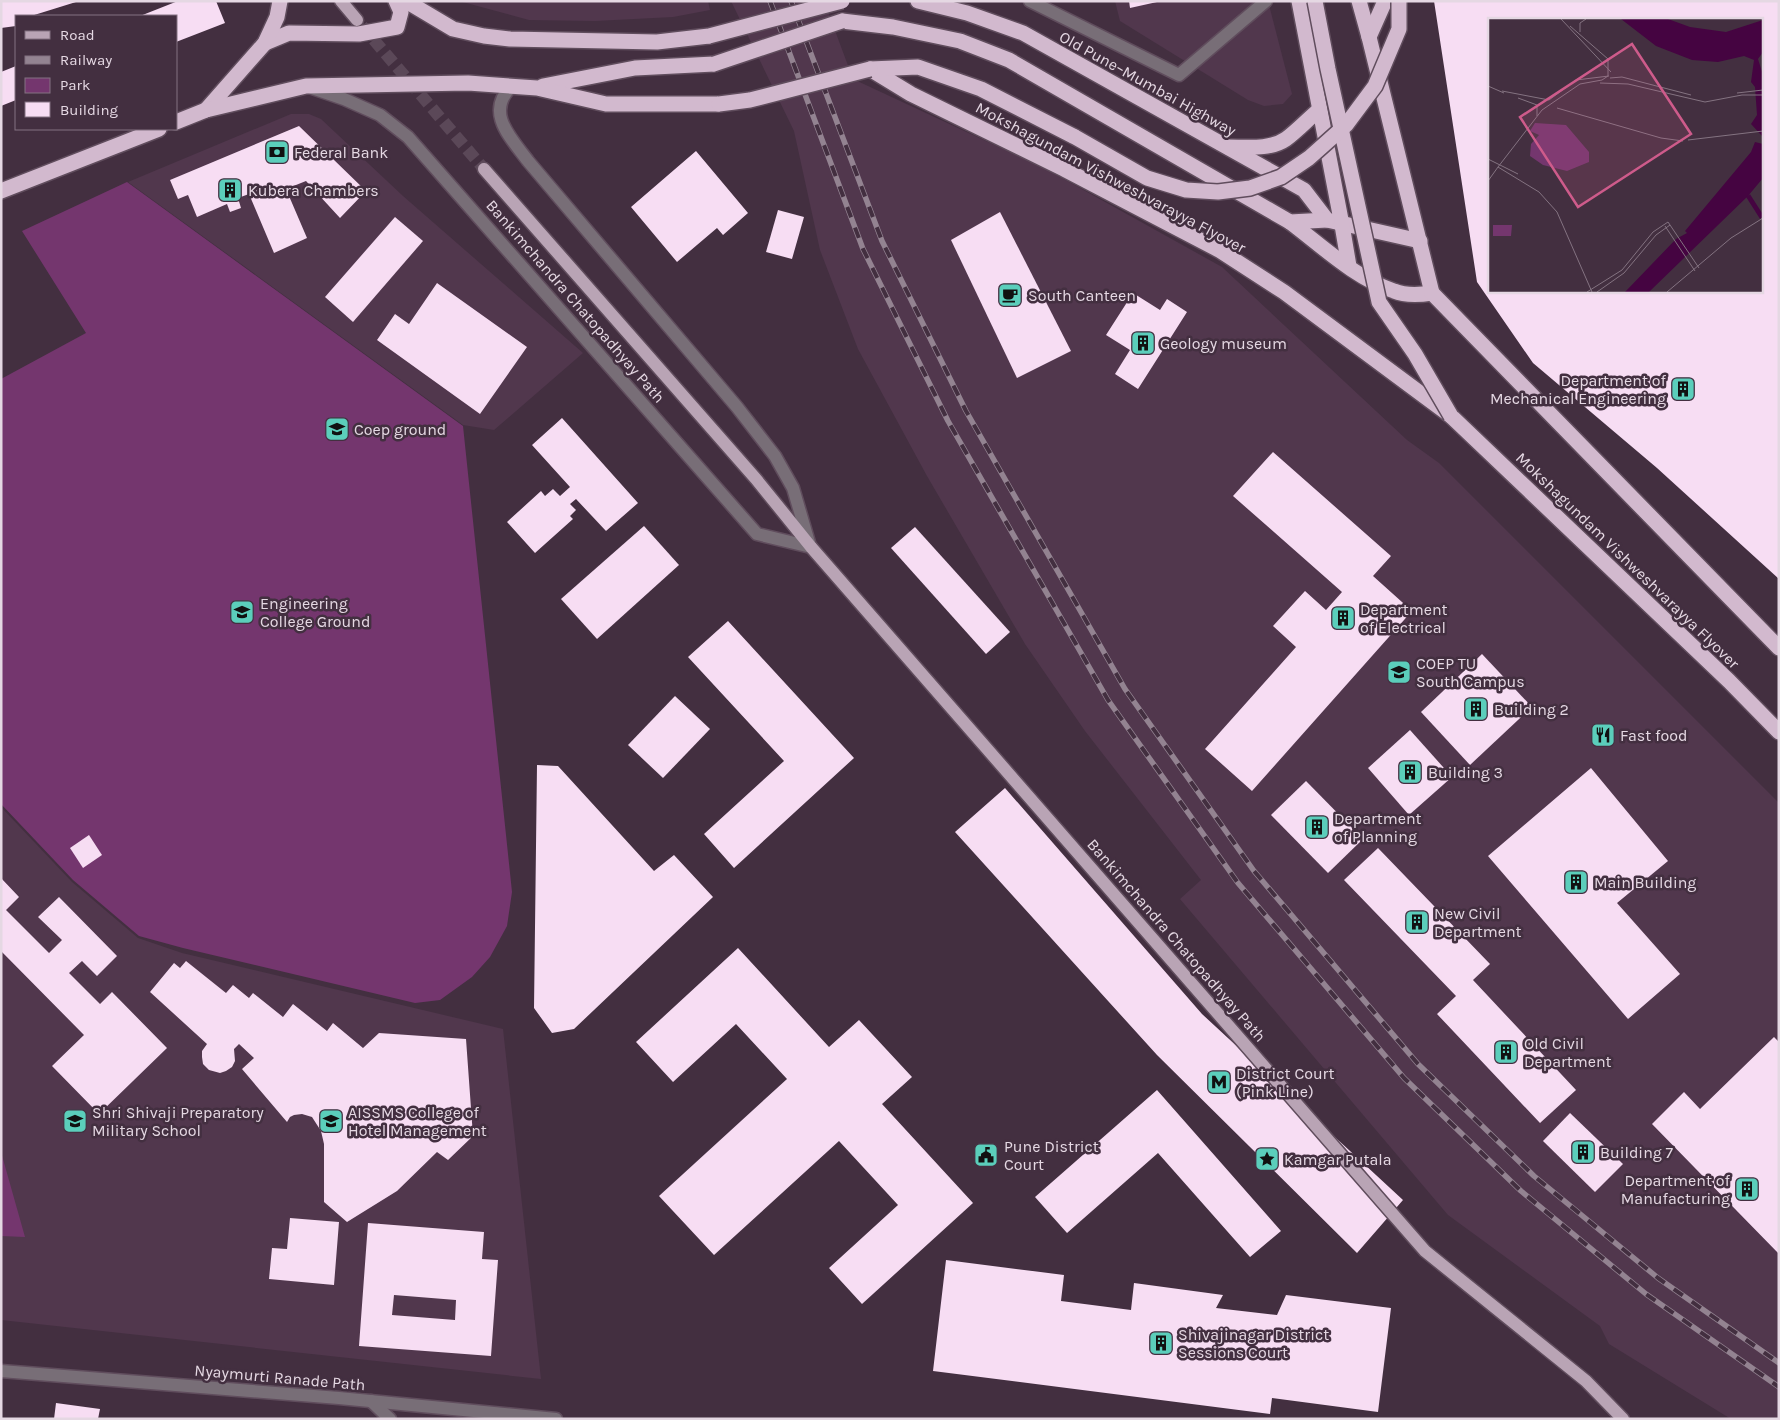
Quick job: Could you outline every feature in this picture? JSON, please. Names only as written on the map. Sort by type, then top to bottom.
[{"type":"highway","points":[[206,110],[265,43],[277,17],[280,1]]},
{"type":"highway","points":[[265,43],[289,33],[359,34],[397,27],[401,12],[396,1]]},
{"type":"highway","points":[[406,1],[453,29],[484,36],[510,40],[657,42],[709,36],[842,1]]},
{"type":"highway","name":"Old Pune–Mumbai Highway","points":[[918,1],[967,12],[1023,34],[1304,190],[1327,220]]},
{"type":"highway","points":[[1299,1],[1349,266]]},
{"type":"highway","name":"Mokshagundam Vishweshvarayya Flyover","points":[[1315,1],[1378,302],[1415,354],[1451,416]]},
{"type":"highway","points":[[1359,1],[1432,293],[1779,648]]},
{"type":"highway","points":[[1369,37],[1385,1]]},
{"type":"highway","name":"Mokshagundam Vishweshvarayya Flyover","points":[[537,88],[606,104],[719,104],[750,100],[870,69],[918,67],[981,89],[1075,137],[1147,178],[1186,190],[1218,192],[1250,188],[1281,178],[1309,158],[1346,125],[1375,86],[1399,29],[1399,1]]},
{"type":"highway","points":[[178,121],[206,110],[306,86],[468,83],[537,88],[634,68],[714,64],[842,21],[893,27],[960,41],[1009,60],[1290,222],[1369,280],[1394,292],[1419,296],[1432,293]]},
{"type":"highway","name":"Mokshagundam Vishweshvarayya Flyover","points":[[870,69],[911,94],[1064,169],[1219,250],[1284,292],[1451,416],[1722,674],[1779,732]]},
{"type":"highway","points":[[1227,147],[1255,148],[1273,145],[1285,140],[1319,110]]},
{"type":"highway","points":[[1,191],[156,130]]},
{"type":"highway","points":[[1290,222],[1327,220],[1342,225],[1420,241]]},
{"type":"main road","points":[[341,1],[357,20]]},
{"type":"main road","points":[[484,169],[756,479],[811,547]]},
{"type":"main road","name":"Bankimchandra Chatopadhyay Path","points":[[811,547],[1426,1251],[1586,1381],[1623,1419]]},
{"type":"street","points":[[1030,1],[1179,74],[1266,1]]},
{"type":"street","name":"Bankimchandra Chatopadhyay Path","points":[[306,86],[344,99],[380,115],[408,137],[757,534],[811,547]]},
{"type":"street","name":"Bankimchandra Chatopadhyay Path","points":[[512,86],[505,92],[499,106],[502,125],[528,161],[730,400],[774,456],[793,488],[811,547]]},
{"type":"street","name":"Nyaymurti Ranade Path","points":[[1,1371],[371,1401],[556,1419]]},
{"type":"street","points":[[371,1401],[390,1419]]},
{"type":"shaded area","points":[[459,1],[708,1],[710,10],[673,17],[595,21],[529,20]]},
{"type":"shaded area","name":"COEP TU South Campus","points":[[731,1],[824,1],[853,79],[1044,168],[1222,267],[1407,440],[1439,463],[1779,803],[1779,1419],[1731,1419],[1609,1344],[1600,1326],[1448,1215],[1180,899],[1201,880],[1085,731],[1025,644],[927,476],[858,349],[820,250],[794,131]]},
{"type":"shaded area","points":[[1115,1],[1268,1],[1292,94],[1283,104],[1264,106],[1248,100],[1120,21]]},
{"type":"shaded area","points":[[291,114],[309,114],[321,119],[403,196],[583,353],[494,430],[463,425],[128,182]]},
{"type":"shaded area","name":"AISSMS College of Hotel Management","points":[[1,807],[72,882],[138,938],[182,953],[503,1029],[541,1379],[1,1320]]},
{"type":"green space","points":[[127,182],[463,426],[512,892],[507,926],[490,957],[472,977],[440,1000],[415,1003],[139,936],[73,880],[1,804],[1,379],[86,333],[22,231]]},
{"type":"green space","points":[[1,1152],[25,1237],[1,1236]]},
{"type":"building","points":[[1,1],[76,1],[34,15],[15,15],[15,26],[1,28]]},
{"type":"building","points":[[178,1],[216,1],[225,23],[178,41],[178,15],[143,15]]},
{"type":"building","points":[[1129,1],[1157,1],[1157,2],[1130,8]]},
{"type":"building","points":[[1434,1],[1779,1],[1779,579],[1657,468],[1533,363],[1477,282]]},
{"type":"building","points":[[15,66],[15,100],[1,106],[1,72]]},
{"type":"building","name":"Kubera Chambers","points":[[299,126],[366,191],[340,218],[306,181],[286,189],[307,238],[274,253],[249,194],[238,198],[241,208],[230,212],[227,204],[197,217],[188,195],[178,199],[170,180]]},
{"type":"building","points":[[696,151],[748,213],[723,235],[717,228],[677,262],[631,207]]},
{"type":"building","points":[[778,210],[804,217],[792,259],[766,252]]},
{"type":"building","name":"South Canteen","points":[[1000,212],[1071,351],[1017,378],[951,240]]},
{"type":"building","points":[[395,217],[423,241],[353,322],[325,297]]},
{"type":"building","points":[[437,283],[527,347],[480,414],[377,340],[395,314],[409,324]]},
{"type":"building","name":"Geology museum","points":[[1133,293],[1160,310],[1167,299],[1187,312],[1138,389],[1115,374],[1130,350],[1106,335]]},
{"type":"building","points":[[562,418],[638,503],[606,531],[576,499],[570,504],[576,510],[570,516],[573,519],[535,553],[507,522],[541,491],[545,496],[553,489],[560,496],[570,487],[532,445]]},
{"type":"building","name":"Department of Electrical","points":[[1273,452],[1391,556],[1373,576],[1412,611],[1252,791],[1205,749],[1296,647],[1273,626],[1305,591],[1326,610],[1342,592],[1233,496]]},
{"type":"building","points":[[644,526],[679,565],[597,639],[561,599]]},
{"type":"building","points":[[915,527],[1010,632],[986,654],[891,548]]},
{"type":"building","points":[[728,621],[854,758],[734,868],[704,834],[784,761],[688,657]]},
{"type":"building","name":"Building 2","points":[[1482,654],[1532,707],[1470,765],[1421,712]]},
{"type":"building","points":[[675,696],[710,729],[663,778],[628,745]]},
{"type":"building","name":"Building 3","points":[[1410,730],[1452,777],[1409,815],[1368,768]]},
{"type":"building","points":[[537,765],[558,766],[654,871],[674,855],[713,897],[574,1029],[552,1033],[534,1008]]},
{"type":"building","name":"Main Building","points":[[1591,768],[1668,861],[1617,903],[1680,974],[1628,1019],[1488,856]]},
{"type":"building","name":"Department of Planning","points":[[1306,781],[1363,839],[1328,873],[1271,815]]},
{"type":"building","points":[[1005,788],[1202,1014],[1403,1200],[1357,1253],[1157,1055],[955,832]]},
{"type":"building","points":[[89,835],[102,855],[83,868],[70,848]]},
{"type":"building","points":[[1378,848],[1490,964],[1473,980],[1576,1090],[1540,1123],[1437,1014],[1456,996],[1344,880]]},
{"type":"building","points":[[1,878],[19,897],[6,910],[49,953],[62,940],[38,917],[59,897],[117,956],[97,976],[82,961],[69,973],[100,1004],[112,992],[167,1048],[99,1114],[52,1066],[84,1035],[1,951]]},
{"type":"building","points":[[738,948],[829,1047],[859,1020],[912,1077],[882,1104],[973,1203],[862,1304],[829,1268],[898,1205],[839,1141],[714,1255],[659,1196],[787,1079],[736,1024],[673,1082],[636,1042]]},
{"type":"building","points":[[186,961],[226,993],[233,985],[249,998],[253,993],[283,1017],[293,1004],[327,1031],[333,1023],[363,1048],[379,1033],[466,1039],[473,1136],[448,1160],[437,1152],[397,1191],[347,1222],[324,1202],[324,1144],[321,1131],[312,1117],[302,1114],[294,1115],[287,1122],[242,1069],[254,1058],[239,1044],[234,1049],[235,1061],[232,1067],[220,1073],[209,1070],[203,1064],[202,1057],[202,1051],[207,1044],[150,992],[174,963],[180,968]]},
{"type":"building","name":"Department of Manufacturing","points":[[1774,1037],[1779,1042],[1779,1254],[1652,1124],[1684,1092],[1700,1109]]},
{"type":"building","points":[[1157,1090],[1281,1231],[1250,1257],[1158,1153],[1067,1233],[1035,1197]]},
{"type":"building","name":"Building 7","points":[[1570,1113],[1623,1164],[1595,1192],[1543,1141]]},
{"type":"building","points":[[290,1218],[339,1222],[334,1285],[269,1279],[272,1248],[287,1249]]},
{"type":"building","points":[[368,1223],[484,1232],[482,1259],[498,1260],[491,1356],[359,1346]],"holes":[[[394,1295],[456,1300],[455,1320],[392,1315]]]},
{"type":"building","name":"Shivajinagar District Sessions Court","points":[[946,1260],[1064,1275],[1061,1301],[1131,1310],[1134,1283],[1223,1295],[1216,1308],[1277,1315],[1286,1295],[1391,1308],[1378,1412],[1272,1398],[1270,1414],[933,1371]]},
{"type":"building","points":[[56,1403],[100,1409],[98,1419],[54,1419]]},
{"type":"tunnel","points":[[362,26],[484,169]]},
{"type":"railway","points":[[770,1],[863,249],[948,421],[1108,700],[1238,883],[1404,1078],[1521,1191],[1646,1294],[1779,1387]]},
{"type":"railway","points":[[791,1],[882,241],[966,411],[1125,689],[1254,871],[1418,1064],[1534,1176],[1658,1278],[1779,1363]]},
{"type":"place","name":"Federal Bank","points":[[277,152]]},
{"type":"place","name":"Kubera Chambers","points":[[230,190]]},
{"type":"place","name":"South Canteen","points":[[1010,295]]},
{"type":"place","name":"Geology museum","points":[[1143,343]]},
{"type":"place","name":"Department of Mechanical Engineering","points":[[1683,389]]},
{"type":"place","name":"Coep ground","points":[[337,429]]},
{"type":"place","name":"Engineering College Ground","points":[[242,612]]},
{"type":"place","name":"Department of Electrical","points":[[1343,618]]},
{"type":"place","name":"COEP TU South Campus","points":[[1399,672]]},
{"type":"place","name":"Building 2","points":[[1476,709]]},
{"type":"place","name":"Fast food","points":[[1603,735]]},
{"type":"place","name":"Building 3","points":[[1410,772]]},
{"type":"place","name":"Department of Planning","points":[[1317,827]]},
{"type":"place","name":"Main Building","points":[[1576,882]]},
{"type":"place","name":"New Civil Department","points":[[1417,922]]},
{"type":"place","name":"Old Civil Department","points":[[1506,1052]]},
{"type":"place","name":"District Court (Pink Line)","points":[[1219,1082]]},
{"type":"place","name":"Shri Shivaji Preparatory Military School","points":[[75,1121]]},
{"type":"place","name":"AISSMS College of Hotel Management","points":[[331,1121]]},
{"type":"place","name":"Building 7","points":[[1583,1152]]},
{"type":"place","name":"Pune District Court","points":[[986,1155]]},
{"type":"place","name":"Kamgar Putala","points":[[1267,1159]]},
{"type":"place","name":"Department of Manufacturing","points":[[1747,1189]]},
{"type":"place","name":"Shivajinagar District Sessions Court","points":[[1161,1343]]}]
